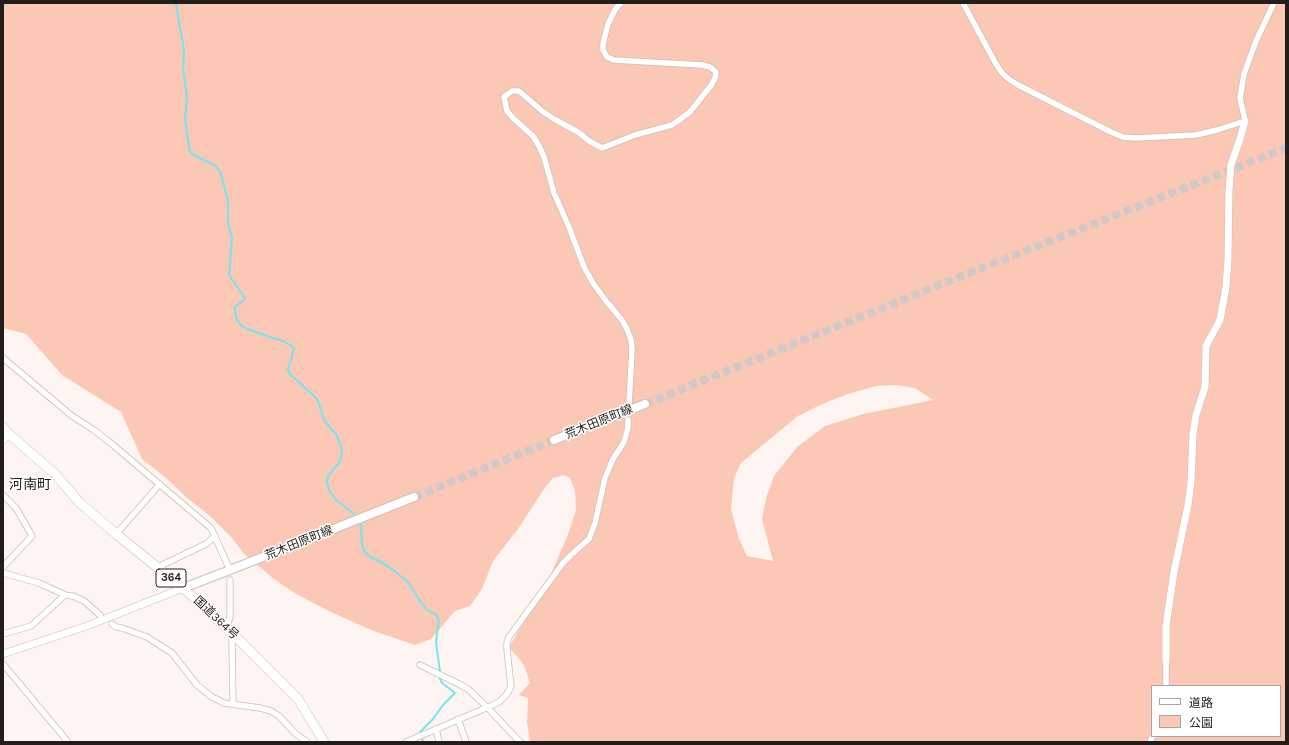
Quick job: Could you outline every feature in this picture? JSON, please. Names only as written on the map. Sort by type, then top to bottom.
[{"type":"highway","name":"国道364号","points":[[5,434],[55,474],[79,502],[183,588],[230,631],[298,699],[324,742]]},
{"type":"main road","name":"荒木田原町線","points":[[554,440],[645,404]]},
{"type":"main road","name":"荒木田原町線","points":[[183,588],[414,497]]},
{"type":"street","points":[[621,3],[616,8],[608,24],[603,44],[603,50],[607,58],[614,60],[702,65],[710,67],[716,72],[712,84],[690,112],[672,125],[635,135],[602,148],[536,107],[519,91],[512,91],[504,97],[507,111],[533,136],[539,146],[544,157],[554,193],[584,267],[593,283],[622,320],[627,329],[631,340],[632,349],[629,405]]},
{"type":"street","points":[[963,3],[996,64],[1002,73],[1010,80],[1018,86],[1123,137],[1196,135],[1244,121]]},
{"type":"street","points":[[1166,685],[1166,626],[1174,572],[1188,505],[1191,482],[1193,434],[1196,415],[1205,387],[1206,346],[1220,320],[1226,287],[1231,165],[1244,121],[1240,98],[1244,74],[1256,41],[1274,3]]},
{"type":"street","points":[[3,358],[72,416],[94,430],[211,528],[230,570]]},
{"type":"street","points":[[406,742],[488,707],[500,701],[509,691],[511,686],[507,643],[509,637],[563,563],[590,539],[605,478],[613,459],[624,442],[628,428],[628,420]]},
{"type":"street","points":[[116,534],[160,484]]},
{"type":"street","points":[[3,495],[16,508],[32,536],[3,567]]},
{"type":"street","points":[[158,567],[206,544],[215,536]]},
{"type":"street","points":[[3,573],[39,583],[64,595],[73,596],[84,601],[100,615]]},
{"type":"street","points":[[230,580],[230,631],[232,640],[233,704]]},
{"type":"street","points":[[3,654],[87,626],[183,588]]},
{"type":"street","points":[[3,634],[31,626],[64,595]]},
{"type":"street","points":[[112,624],[116,627],[147,637],[172,653],[197,685],[205,692],[224,703],[271,711],[279,716],[296,734],[307,742]]},
{"type":"street","points":[[3,664],[68,742]]},
{"type":"street","points":[[420,665],[468,689],[488,707],[520,742]]},
{"type":"street","points":[[458,719],[466,742]]},
{"type":"street","points":[[436,729],[440,742]]},
{"type":"green space","points":[[3,3],[1286,3],[1286,742],[530,742],[527,722],[528,698],[519,695],[530,683],[524,665],[509,647],[548,581],[567,537],[576,510],[575,491],[570,478],[564,475],[553,478],[546,486],[518,529],[493,561],[482,589],[470,606],[455,611],[431,639],[415,645],[371,630],[331,612],[296,594],[274,579],[244,554],[232,538],[211,517],[142,459],[121,412],[62,375],[26,334],[3,328]],"holes":[[[897,385],[915,388],[933,400],[863,414],[825,426],[797,447],[774,476],[766,498],[762,519],[773,561],[747,556],[739,539],[731,509],[734,478],[741,463],[798,416],[822,404],[848,394],[876,386]]]},
{"type":"waterway","points":[[176,3],[184,49],[183,68],[187,98],[185,119],[188,141],[190,151],[194,155],[214,165],[220,171],[225,189],[228,201],[228,223],[232,237],[229,275],[245,298],[235,307],[237,320],[247,329],[285,342],[294,349],[288,369],[289,373],[318,401],[325,422],[336,434],[341,447],[342,453],[339,463],[328,476],[327,482],[329,491],[336,500],[356,517]]},
{"type":"waterway","points":[[358,521],[361,526],[362,545],[365,552],[369,556],[388,566],[408,582],[426,609],[436,615],[439,620],[436,642],[440,679],[442,683],[455,693],[420,732],[423,742]]},
{"type":"tunnel","points":[[645,404],[934,287],[1286,148]]},
{"type":"tunnel","points":[[414,497],[554,440]]},
{"type":"district","name":"河南町","points":[[30,485]]}]
